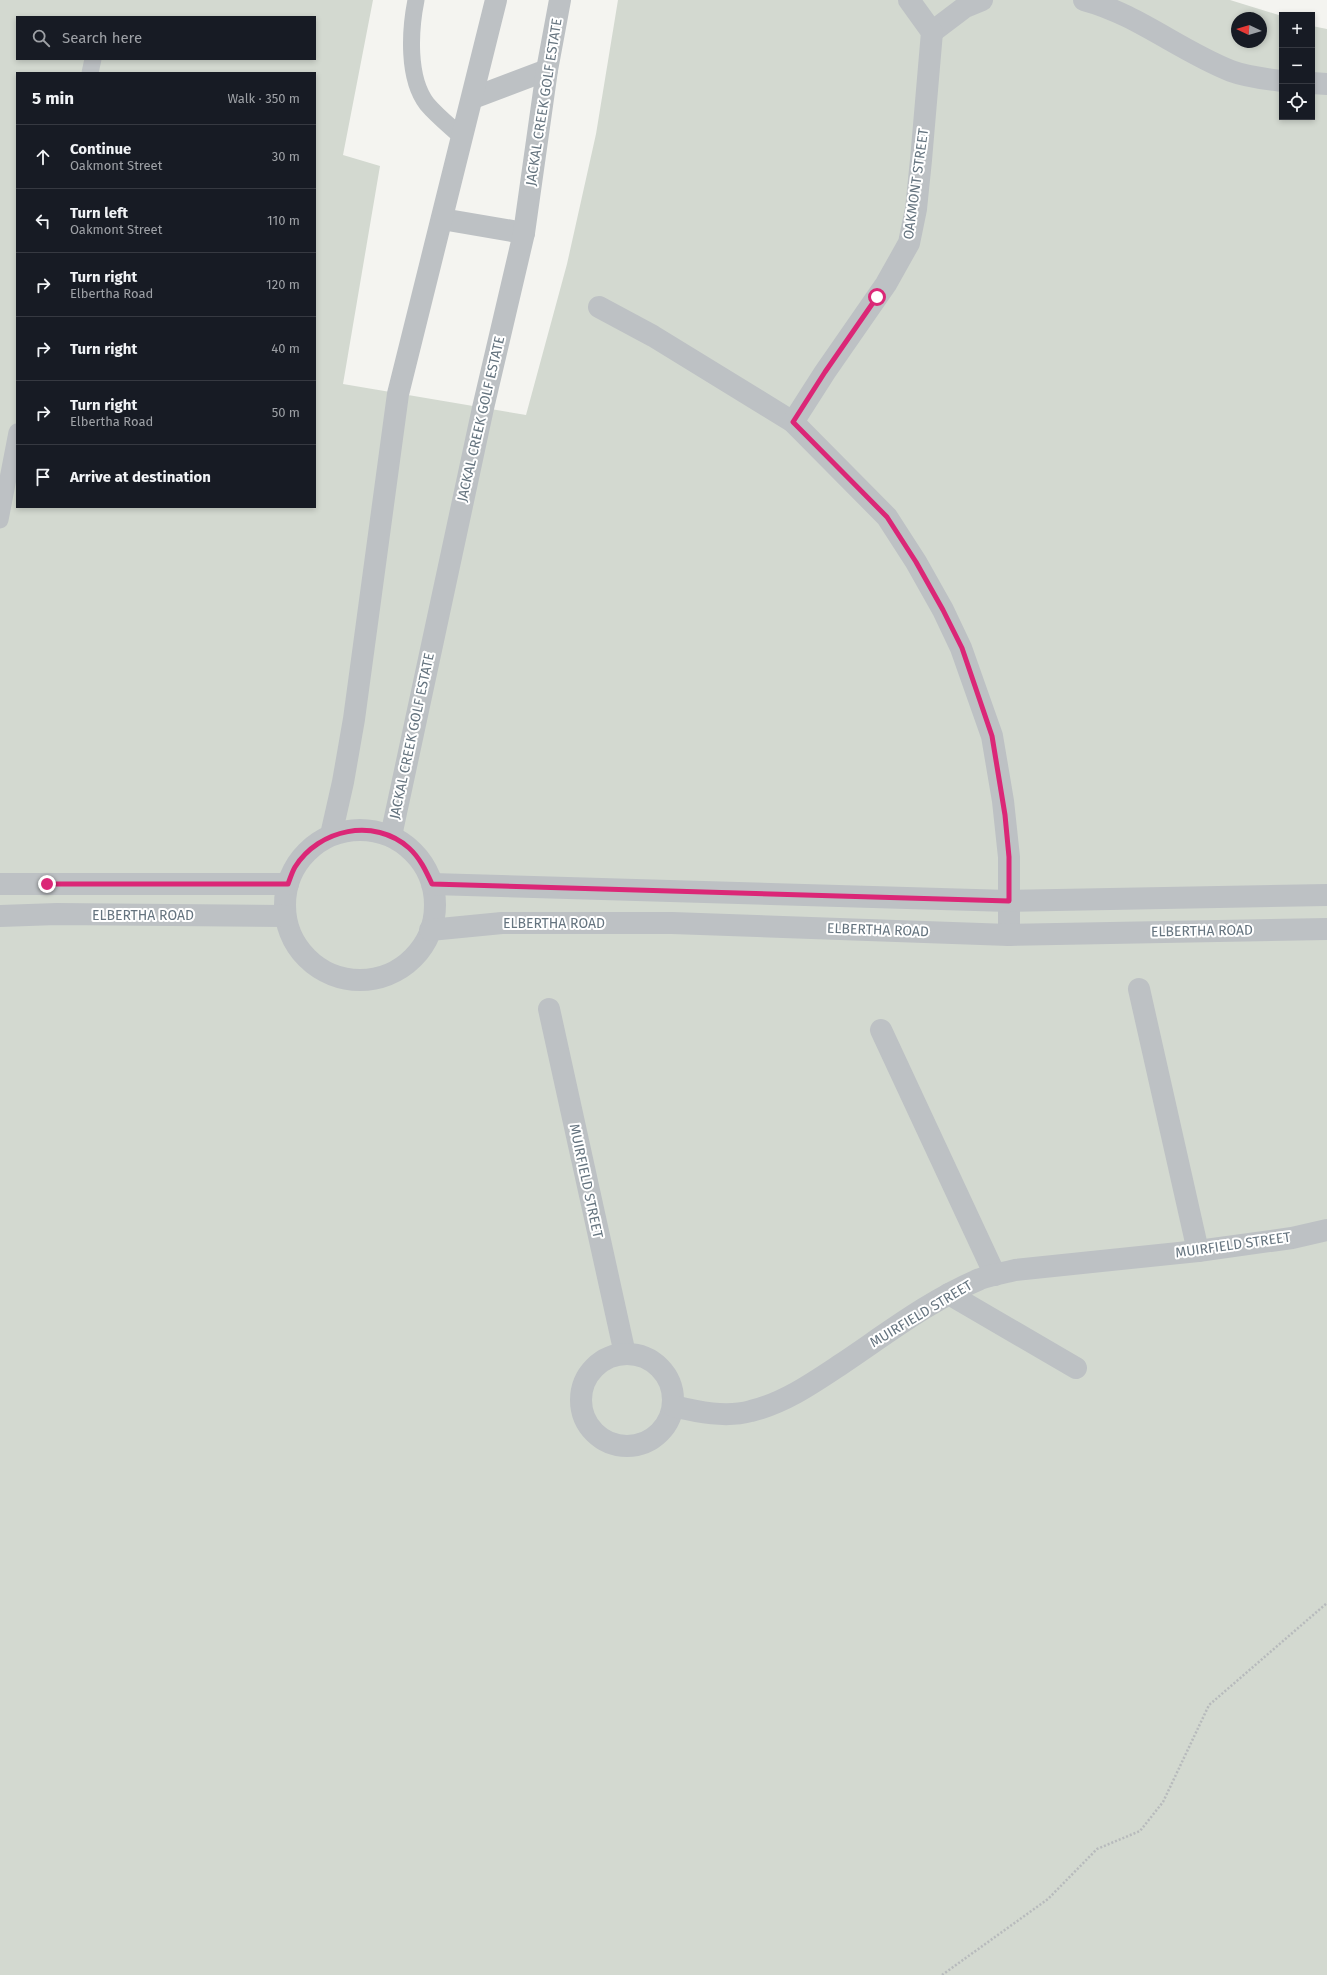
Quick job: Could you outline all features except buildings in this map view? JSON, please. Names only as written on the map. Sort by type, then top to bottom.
[{"type":"street","points":[[331,835],[343,782],[354,719],[398,394],[473,98],[496,0]]},
{"type":"street","name":"JACKAL CREEK GOLF ESTATE","points":[[391,836],[483,408],[524,232],[547,70],[560,0]]},
{"type":"street","points":[[909,0],[932,32],[965,7],[982,0]]},
{"type":"street","points":[[1084,0],[1117,11],[1232,71],[1260,79],[1279,81]]},
{"type":"street","name":"OAKMONT STREET","points":[[793,422],[825,372],[886,284],[909,243],[916,209],[932,32]]},
{"type":"street","points":[[473,98],[547,70]]},
{"type":"street","points":[[1315,83],[1327,84]]},
{"type":"street","points":[[442,220],[524,232]]},
{"type":"street","points":[[599,307],[653,336],[793,422],[887,517],[916,562],[962,648],[992,736],[1004,808],[1009,857],[1009,935]]},
{"type":"street","points":[[358,830],[371,831],[391,836],[409,848],[423,864],[432,884],[434,905],[430,930],[418,952],[400,968],[377,978],[352,980],[328,973],[308,960],[293,940],[285,916],[286,893],[294,868],[310,848],[331,835],[358,830]]},
{"type":"street","points":[[0,884],[288,884]]},
{"type":"street","points":[[432,884],[1009,901],[1327,895]]},
{"type":"street","name":"ELBERTHA ROAD","points":[[0,916],[57,914],[285,916]]},
{"type":"street","name":"ELBERTHA ROAD","points":[[430,930],[502,923],[672,923],[1009,935],[1327,929]]},
{"type":"street","points":[[1139,989],[1198,1251]]},
{"type":"street","name":"MUIRFIELD STREET","points":[[549,1009],[625,1354]]},
{"type":"street","points":[[881,1030],[995,1275]]},
{"type":"street","name":"MUIRFIELD STREET","points":[[673,1406],[699,1412],[721,1413],[751,1412],[762,1408],[798,1392],[949,1294],[981,1279],[995,1275],[1015,1270],[1198,1251],[1292,1238],[1327,1230]]},
{"type":"street","points":[[949,1294],[1076,1368]]},
{"type":"street","points":[[625,1354],[641,1356],[655,1363],[666,1374],[672,1390],[673,1406],[668,1422],[657,1436],[642,1445],[624,1447],[607,1442],[593,1432],[584,1417],[581,1399],[584,1382],[595,1368],[609,1357],[625,1354]]},
{"type":"lane","points":[[416,0],[410,36],[411,52],[420,91],[427,104],[463,138]]},
{"type":"lane","points":[[90,72],[93,60]]},
{"type":"lane","points":[[0,520],[16,437]]},
{"type":"path","points":[[942,1975],[1048,1899],[1096,1849],[1140,1832],[1163,1802],[1209,1705],[1327,1603]]},
{"type":"shaded area","points":[[0,0],[373,0],[343,155],[380,166],[343,384],[526,415],[567,264],[596,134],[618,0],[1230,0],[1279,15],[1279,120],[1315,120],[1315,27],[1327,29],[1327,1975],[0,1975]]},
{"type":"route","points":[[47,884],[288,884],[294,868],[310,848],[331,835],[351,830],[371,831],[391,836],[409,848],[423,864],[432,884],[1009,901],[1009,857],[1005,815],[992,736],[962,648],[916,562],[887,517],[793,422],[825,372],[877,297]]}]
